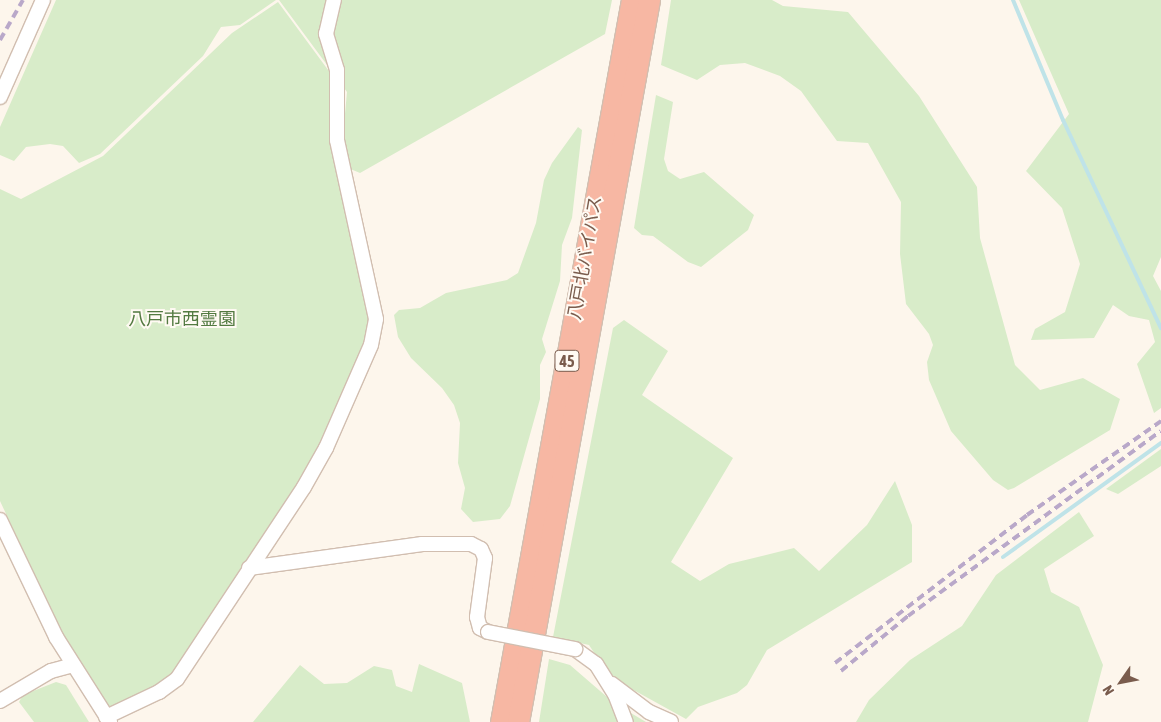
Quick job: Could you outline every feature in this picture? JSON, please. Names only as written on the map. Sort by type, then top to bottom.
[{"type":"highway","name":"八戸北バイパス","points":[[501,722],[632,0]]},
{"type":"highway","name":"八戸北バイパス","points":[[518,722],[649,0]]},
{"type":"street","points":[[0,97],[43,0]]},
{"type":"street","points":[[0,520],[56,637],[108,719],[159,692],[176,679],[326,448],[354,388],[376,328],[337,140],[337,70],[326,34],[334,0]]},
{"type":"street","points":[[249,568],[422,544],[471,544],[480,549],[485,558],[477,617],[480,628],[488,632],[575,649],[596,664],[626,722]]},
{"type":"street","points":[[0,701],[43,675],[73,665]]},
{"type":"street","points":[[605,679],[649,712],[671,722]]},
{"type":"green space","points":[[56,0],[276,0],[240,25],[221,27],[203,56],[100,154],[79,163],[63,146],[50,144],[26,147],[14,161],[0,155],[0,127]]},
{"type":"green space","points":[[279,0],[612,0],[605,34],[360,173],[348,168],[343,135],[347,92]]},
{"type":"green space","points":[[671,0],[772,0],[783,6],[848,12],[919,96],[977,187],[980,238],[1015,365],[1040,390],[1083,378],[1120,399],[1110,430],[1014,488],[1008,490],[993,480],[951,431],[929,380],[927,362],[933,345],[929,334],[906,304],[900,254],[901,202],[868,143],[837,141],[801,91],[780,76],[745,63],[720,65],[697,80],[661,65]]},
{"type":"green space","points":[[1019,0],[1161,0],[1161,257],[1153,276],[1161,291],[1161,408],[1154,413],[1137,364],[1155,342],[1149,320],[1129,316],[1113,305],[1094,338],[1031,340],[1035,329],[1065,312],[1080,264],[1062,208],[1026,171],[1069,114]]},
{"type":"green space","name":"八戸市西霊園","points":[[278,2],[334,78],[373,325],[351,386],[299,488],[171,679],[110,710],[62,633],[0,501],[0,189],[21,199],[103,156],[232,33]]},
{"type":"green space","points":[[656,95],[673,102],[664,159],[668,171],[680,179],[704,172],[754,215],[748,230],[701,267],[688,262],[653,236],[642,235],[634,228]]},
{"type":"green space","points":[[578,127],[582,130],[572,218],[562,245],[560,281],[542,339],[546,352],[540,365],[540,399],[510,506],[500,519],[473,522],[461,509],[465,488],[458,463],[460,423],[454,405],[442,388],[411,358],[398,337],[394,315],[399,310],[420,308],[446,293],[507,280],[518,273],[536,223],[544,180],[552,163]]},
{"type":"green space","points":[[624,320],[668,351],[642,395],[733,458],[671,562],[700,581],[729,564],[794,548],[819,571],[867,525],[895,481],[912,525],[912,562],[767,650],[747,685],[737,693],[698,707],[686,719],[610,677],[589,645],[553,637],[613,328]]},
{"type":"green space","points":[[1161,449],[1161,466],[1118,494],[1106,489]]},
{"type":"green space","points":[[1079,512],[1094,536],[1044,569],[1051,592],[1079,607],[1103,665],[1088,722],[856,722],[869,700],[910,660],[962,626],[996,575]]},
{"type":"green space","points":[[549,659],[570,665],[614,703],[646,722],[539,722]]},
{"type":"green space","points":[[419,664],[462,683],[470,722],[253,722],[300,665],[324,684],[347,683],[374,666],[392,670],[396,686],[412,692]]},
{"type":"green space","points":[[56,682],[66,685],[89,722],[34,722],[19,702],[23,695]]},
{"type":"waterway","points":[[1013,0],[1063,120],[1161,328]]},
{"type":"waterway","points":[[1003,557],[1161,443]]},
{"type":"railway","points":[[0,40],[23,0]]},
{"type":"railway","points":[[835,663],[1027,515],[1161,421]]},
{"type":"railway","points":[[841,671],[908,616],[1161,431]]}]
